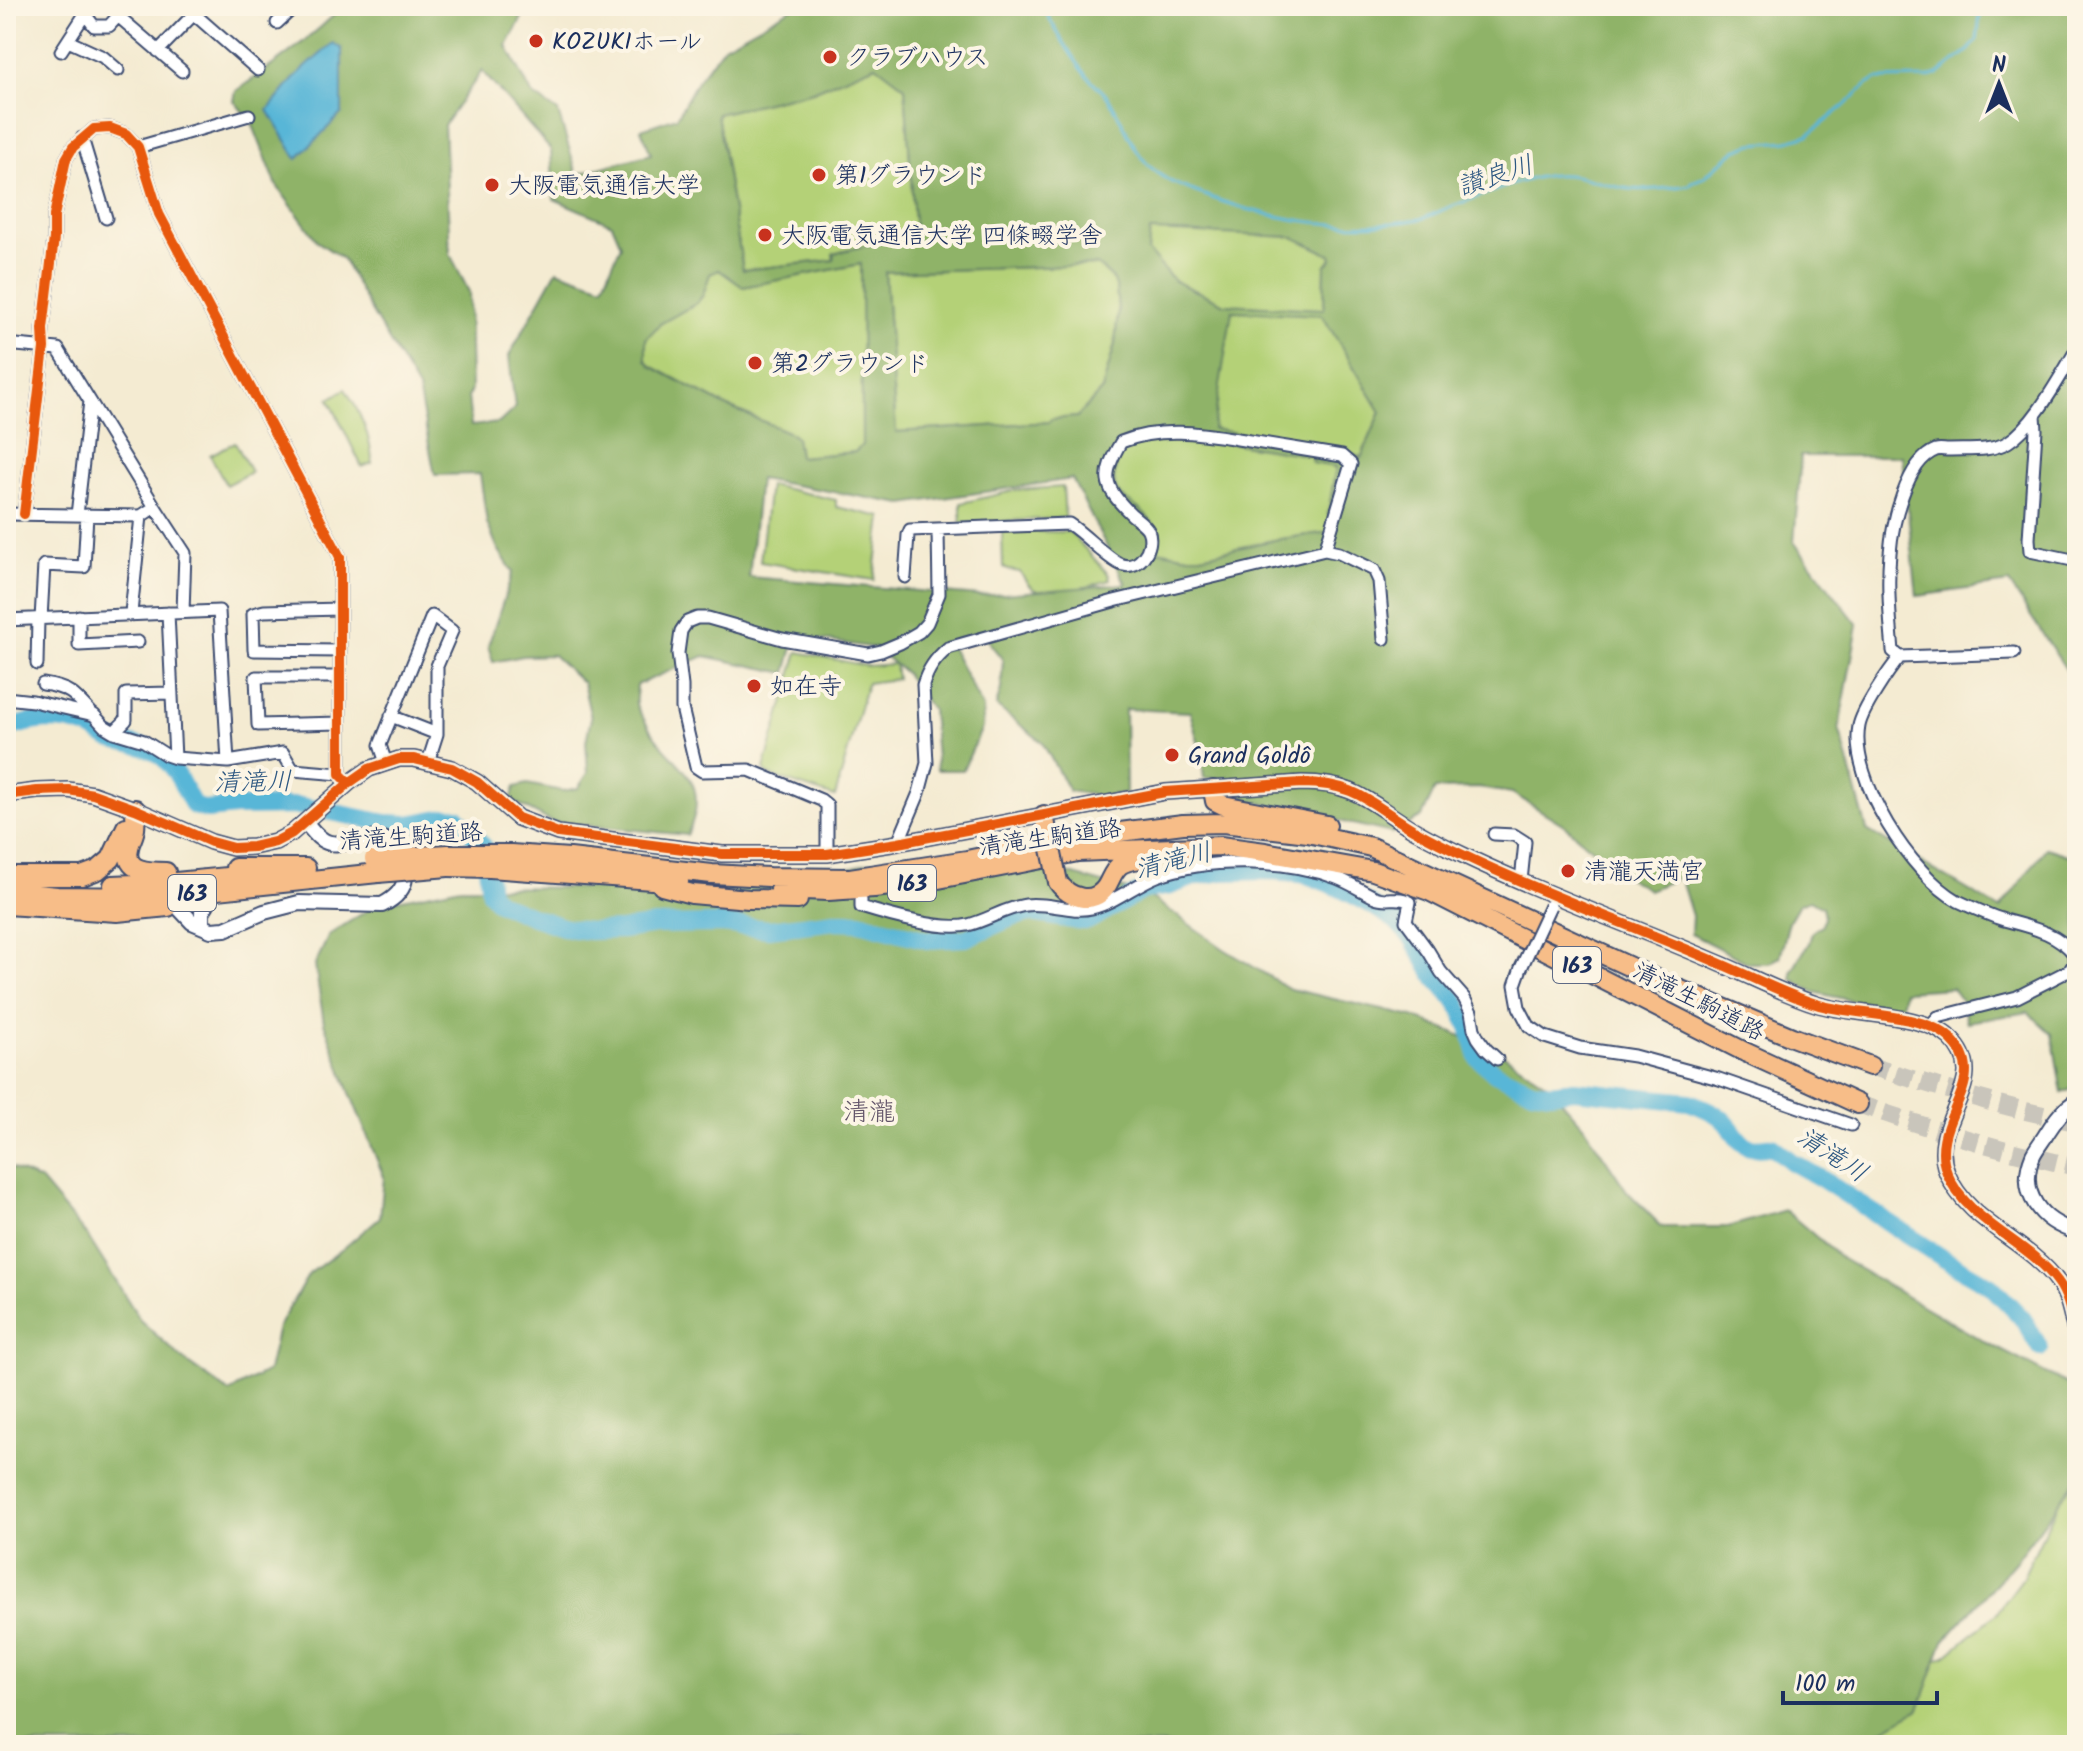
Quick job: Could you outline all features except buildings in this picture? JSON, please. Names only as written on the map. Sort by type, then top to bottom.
[{"type":"highway","name":"163","points":[[1213,790],[1215,801],[1223,805],[1351,830],[1373,838],[1426,873]]},
{"type":"highway","points":[[135,809],[135,830],[128,854],[138,870],[306,868]]},
{"type":"highway","points":[[6,878],[82,876],[98,870],[111,859],[135,809]]},
{"type":"highway","points":[[1044,815],[1058,882],[1069,894],[1085,898],[1100,893],[1110,876],[1126,862],[1158,856]]},
{"type":"highway","name":"清滝生駒道路","points":[[6,878],[63,884],[122,885],[511,854],[712,874],[850,878],[967,860],[1073,838],[1183,824],[1223,823],[1308,833],[1371,847],[1669,985],[1870,1066]]},
{"type":"highway","name":"清滝生駒道路","points":[[448,861],[490,868],[828,891],[923,882],[1078,852],[1220,846],[1265,852],[1373,871],[1429,891],[1745,1052],[1858,1104]]},
{"type":"highway","points":[[639,879],[706,896],[861,900],[892,897],[1066,864],[1158,856],[1265,852]]},
{"type":"highway","points":[[1092,861],[1104,865],[1110,876]]},
{"type":"highway","name":"清滝生駒道路","points":[[6,891],[57,896],[151,897],[352,874],[376,866]]},
{"type":"highway","points":[[6,905],[111,912],[207,904],[317,886],[352,874]]},
{"type":"street","points":[[277,23],[295,6]]},
{"type":"street","points":[[61,51],[82,10],[94,26],[109,26],[122,10],[158,51],[182,71]]},
{"type":"street","points":[[158,51],[189,10],[258,70]]},
{"type":"street","points":[[68,41],[103,57],[118,70]]},
{"type":"street","points":[[138,147],[249,115]]},
{"type":"street","points":[[24,514],[44,348],[43,329],[54,216],[66,159],[73,147],[94,129],[110,128],[126,134],[138,147],[159,214],[340,557],[343,783]]},
{"type":"street","points":[[82,138],[106,218]]},
{"type":"street","points":[[6,344],[58,349],[185,553],[183,612]]},
{"type":"street","points":[[2014,653],[1900,657],[1893,651],[1890,551],[1898,509],[1908,477],[1921,461],[1936,450],[2005,445],[2019,434],[2035,415],[2077,349]]},
{"type":"street","points":[[37,664],[44,565],[84,567],[82,515],[90,401]]},
{"type":"street","points":[[2035,415],[2030,551],[2077,561]]},
{"type":"street","points":[[905,577],[910,530],[1069,524],[1118,563],[1127,566],[1136,563],[1148,550],[1148,529],[1119,503],[1110,488],[1107,469],[1121,442],[1155,432],[1184,431],[1342,456],[1351,464],[1325,550]]},
{"type":"street","points":[[6,514],[141,516],[155,507]]},
{"type":"street","points":[[131,613],[141,516]]},
{"type":"street","points":[[827,854],[827,805],[821,800],[749,770],[702,771],[696,767],[682,708],[678,653],[681,631],[687,622],[708,618],[782,639],[868,654],[881,651],[919,632],[927,623],[939,594],[938,530]]},
{"type":"street","points":[[898,843],[919,793],[927,763],[923,685],[936,658],[948,648],[1114,601],[1325,550],[1339,553],[1374,570],[1379,581],[1384,639]]},
{"type":"street","points":[[340,609],[253,614],[254,650],[340,651]]},
{"type":"street","points":[[6,620],[219,611],[228,762]]},
{"type":"street","points":[[168,613],[175,758]]},
{"type":"street","points":[[79,616],[79,645],[138,642]]},
{"type":"street","points":[[386,763],[380,745],[432,616],[452,631],[437,666],[437,734],[428,762]]},
{"type":"street","points":[[1900,657],[1859,724],[1858,755],[1873,797],[1895,835],[1919,868],[1954,898],[1978,911],[2054,936],[2074,954],[2074,964],[2070,970],[2055,980],[2017,997],[1938,1017],[1929,1027]]},
{"type":"street","points":[[340,677],[256,677],[258,725],[340,723]]},
{"type":"street","points":[[43,684],[65,688],[104,726],[144,741],[175,758],[228,762],[283,753],[293,770],[343,783]]},
{"type":"street","points":[[114,732],[126,720],[126,694],[172,693]]},
{"type":"street","points":[[6,698],[94,715]]},
{"type":"street","points":[[391,716],[437,734]]},
{"type":"street","points":[[6,795],[68,790],[93,794],[211,842],[233,848],[253,847],[275,842],[292,833],[343,783],[386,763],[414,759],[452,768],[477,782],[518,818],[558,833],[722,854],[827,854],[1165,792],[1302,783],[1343,788],[1358,793],[1415,830],[1521,881],[1553,901],[1683,947],[1817,1004],[1915,1022],[1949,1036],[1965,1060],[1967,1079],[1942,1145],[1946,1170],[1958,1193],[1968,1204],[2027,1250],[2059,1283],[2068,1300],[2077,1339]]},
{"type":"street","points":[[177,906],[192,922],[211,930],[225,929],[264,912],[299,903],[382,905],[399,893],[405,882],[405,863],[401,851],[394,844],[370,838],[326,842],[308,820]]},
{"type":"street","points":[[1494,834],[1514,835],[1525,842],[1521,881]]},
{"type":"street","points":[[861,900],[861,907],[899,919],[960,926],[1025,905],[1042,904],[1081,910],[1095,908],[1154,877],[1183,867],[1276,864],[1306,868],[1350,883],[1379,899],[1405,899],[1410,902],[1406,921],[1441,972],[1464,998],[1478,1038],[1497,1059]]},
{"type":"street","points":[[1553,901],[1515,985],[1519,1007],[1529,1026],[1545,1037],[1580,1048],[1634,1056],[1719,1079],[1851,1125]]},
{"type":"street","points":[[202,926],[202,912],[207,904]]},
{"type":"street","points":[[2077,1101],[2058,1115],[2034,1154],[2029,1182],[2033,1202],[2040,1212],[2059,1225],[2077,1232]]},
{"type":"green space","points":[[343,6],[528,6],[507,46],[532,94],[558,112],[577,174],[651,154],[641,129],[677,117],[697,81],[724,46],[796,6],[1949,6],[1959,11],[1970,6],[2077,6],[2077,686],[2009,583],[1917,596],[1902,456],[1801,456],[1794,542],[1858,625],[1839,728],[1867,830],[2000,909],[2046,848],[2077,858],[2077,1087],[2062,1093],[2052,1034],[2028,1012],[1967,1022],[1962,1002],[1952,988],[1904,991],[1901,1007],[1814,992],[1792,979],[1792,971],[1812,932],[1822,925],[1822,907],[1810,900],[1799,904],[1789,921],[1780,957],[1769,963],[1748,963],[1691,934],[1692,916],[1680,877],[1649,890],[1624,876],[1564,825],[1512,793],[1478,788],[1435,789],[1422,817],[1392,833],[1247,800],[1228,778],[1204,778],[1190,712],[1125,709],[1126,793],[1101,796],[1069,791],[1042,742],[996,706],[1003,660],[980,631],[948,642],[983,708],[982,728],[963,770],[937,770],[932,710],[904,672],[875,648],[796,636],[786,673],[704,656],[637,685],[636,702],[640,712],[655,737],[693,784],[695,814],[687,835],[552,822],[511,800],[515,787],[527,784],[563,791],[578,788],[588,773],[586,741],[591,718],[583,683],[553,655],[523,656],[493,662],[488,646],[513,572],[498,549],[487,523],[480,474],[435,475],[418,389],[343,259],[318,242],[277,186],[252,123],[234,101],[236,91]],"holes":[[[876,65],[905,87],[915,236],[894,238],[833,254],[834,260],[743,270],[717,114],[813,91]],[[482,71],[551,150],[554,199],[612,224],[621,245],[603,286],[557,270],[509,356],[515,408],[499,423],[471,426],[468,396],[471,390],[469,292],[450,254],[444,125]],[[1150,231],[1293,237],[1331,255],[1332,259],[1325,266],[1324,309],[1225,304],[1174,281],[1148,251]],[[861,264],[862,445],[855,452],[799,457],[793,434],[726,406],[651,366],[646,360],[646,339],[660,324],[697,303],[710,274],[719,270],[743,287]],[[1097,265],[1110,276],[1116,286],[1118,311],[1115,344],[1102,390],[1077,417],[1051,419],[1049,422],[896,432],[885,272]],[[1232,311],[1322,315],[1381,412],[1361,458],[1354,454],[1213,429]],[[1179,435],[1313,456],[1312,463],[1336,467],[1328,515],[1333,515],[1329,532],[1201,556],[1157,550],[1155,528],[1143,513],[1118,493],[1114,476],[1120,456],[1133,443],[1168,439],[1178,441]],[[759,479],[903,504],[1072,479],[1126,584],[980,596],[749,577]]]},
{"type":"green space","name":"第1グラウンド","points":[[876,64],[905,87],[915,236],[894,238],[833,254],[835,260],[743,270],[717,114],[813,91]]},
{"type":"green space","points":[[1149,230],[1293,237],[1331,255],[1333,259],[1325,266],[1324,310],[1225,304],[1174,281],[1148,252]]},
{"type":"green space","name":"第2グラウンド","points":[[862,264],[862,445],[855,452],[799,457],[793,434],[726,406],[651,366],[646,360],[646,339],[660,324],[697,303],[710,273],[719,270],[743,287]]},
{"type":"green space","points":[[1097,265],[1116,286],[1118,311],[1115,344],[1102,390],[1077,417],[1052,419],[1049,422],[896,432],[885,272]]},
{"type":"green space","points":[[1231,310],[1322,314],[1381,412],[1361,458],[1212,429]]},
{"type":"green space","points":[[345,389],[360,415],[370,444],[372,463],[362,467],[329,399]]},
{"type":"green space","points":[[1179,435],[1313,456],[1313,463],[1336,467],[1328,514],[1333,515],[1329,532],[1201,556],[1157,550],[1156,529],[1146,516],[1118,493],[1114,485],[1114,472],[1119,458],[1131,444],[1148,438]]},
{"type":"green space","points":[[235,442],[251,472],[226,485],[210,455]]},
{"type":"green space","points":[[769,485],[836,500],[836,507],[882,517],[874,580],[760,562]]},
{"type":"green space","points":[[1063,487],[1065,518],[961,523],[961,503],[1017,490]]},
{"type":"green space","points":[[1002,531],[1070,532],[1109,575],[1110,580],[1071,591],[1040,592],[1030,587],[1020,572],[1003,567]]},
{"type":"green space","points":[[798,652],[867,666],[895,664],[897,679],[867,683],[835,797],[768,775],[764,769]]},
{"type":"green space","points":[[986,855],[1149,896],[1224,949],[1290,989],[1413,1017],[1495,1049],[1548,1085],[1583,1125],[1627,1191],[1662,1227],[1728,1227],[1785,1210],[1842,1259],[1987,1343],[2077,1389],[2077,1478],[2016,1560],[1944,1641],[1919,1709],[1866,1739],[1862,1745],[6,1745],[6,1166],[40,1180],[88,1237],[141,1321],[185,1361],[229,1392],[268,1371],[278,1327],[309,1274],[380,1217],[384,1177],[324,1023],[315,965],[329,935],[377,904],[461,887],[638,888],[805,881],[867,863]]},
{"type":"green space","points":[[2077,1476],[2077,1745],[1769,1745],[1946,1656],[1995,1615],[2022,1579],[2062,1495]]},
{"type":"water","points":[[333,43],[342,49],[342,113],[297,159],[268,110],[297,75]]},
{"type":"waterway","name":"讃良川","points":[[1043,6],[1074,58],[1112,104],[1140,154],[1160,175],[1187,189],[1280,217],[1364,225],[1420,219],[1508,186],[1546,176],[1577,176],[1631,189],[1690,185],[1736,150],[1752,144],[1788,141],[1808,135],[1877,79],[1927,78],[1938,74],[1977,40],[1981,6]]},
{"type":"waterway","name":"清滝川","points":[[6,729],[35,721],[65,721],[89,727],[112,740],[149,749],[171,766],[194,806],[207,810],[301,806],[386,823],[408,824],[446,817],[458,818],[485,848],[490,893],[498,902],[566,928],[590,931],[656,925],[721,924],[769,929],[835,921],[860,922],[927,940],[966,938],[1030,913],[1088,921],[1144,890],[1170,886],[1194,877],[1223,872],[1274,871],[1307,875],[1368,903],[1396,921],[1412,938],[1435,977],[1457,1002],[1469,1027],[1478,1058],[1495,1073],[1532,1090],[1550,1093],[1574,1090],[1689,1102],[1709,1110],[1720,1117],[1746,1145],[1760,1148],[1772,1146],[1792,1162],[1991,1286],[2023,1319],[2040,1348]]},
{"type":"tunnel","points":[[1870,1066],[1947,1090],[2077,1122]]},
{"type":"tunnel","points":[[1858,1104],[1967,1139],[2077,1167]]},
{"type":"cycle path","points":[[24,514],[44,348],[43,329],[54,216],[66,159],[73,147],[94,129],[110,128],[126,134],[138,147],[159,214],[340,557],[340,774],[349,783]]},
{"type":"cycle path","points":[[6,795],[68,790],[93,794],[211,842],[233,848],[253,847],[275,842],[292,833],[369,769],[399,759],[414,759],[452,768],[477,782],[518,818],[558,833],[722,854],[827,854],[1165,792],[1302,783],[1338,787],[1364,797],[1422,834],[1496,871],[1792,995],[1831,1008],[1922,1023],[1950,1038],[1962,1054],[1966,1070],[1964,1086],[1945,1135],[1943,1154],[1947,1173],[1969,1205],[2031,1254],[2058,1282],[2068,1302],[2077,1339]]},
{"type":"place","name":"KOZUKIホール","points":[[536,41]]},
{"type":"place","name":"クラブハウス","points":[[830,57]]},
{"type":"place","name":"第1グラウンド","points":[[819,175]]},
{"type":"place","name":"大阪電気通信大学","points":[[492,185]]},
{"type":"place","name":"大阪電気通信大学 四條畷学舎","points":[[765,235]]},
{"type":"place","name":"第2グラウンド","points":[[755,363]]},
{"type":"place","name":"如在寺","points":[[754,686]]},
{"type":"place","name":"Grand Goldô","points":[[1172,755]]},
{"type":"place","name":"清瀧天満宮","points":[[1568,871]]},
{"type":"district","name":"清瀧","points":[[869,1111]]}]
